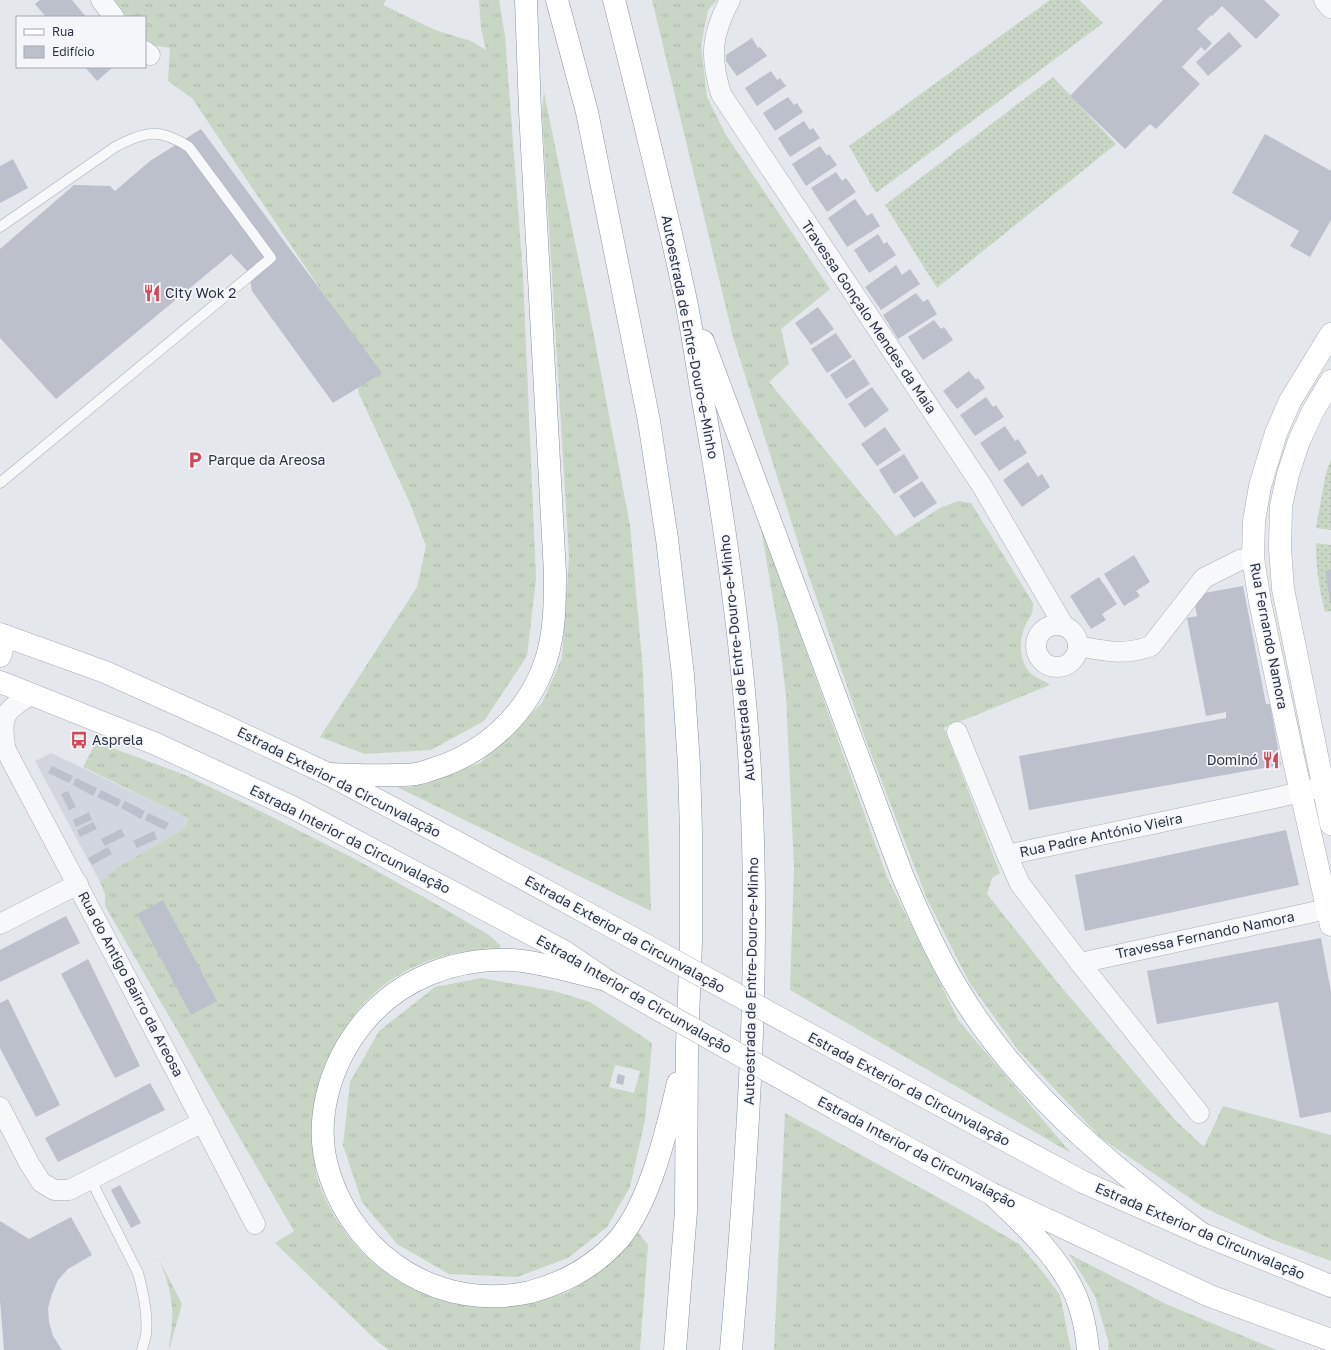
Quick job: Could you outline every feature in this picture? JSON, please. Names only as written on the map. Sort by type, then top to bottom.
[{"type":"main road","points":[[328,774],[370,776],[416,774],[445,766],[469,754],[490,740],[509,723],[525,703],[540,678],[547,659],[555,608],[555,573],[530,111],[526,0]]},
{"type":"main road","points":[[557,0],[587,112],[649,422],[668,539],[683,676],[691,832],[691,942],[687,1045],[686,1211],[676,1350]]},
{"type":"main road","name":"Autoestrada de Entre-Douro-e-Minho","points":[[614,0],[684,290],[727,541],[746,708],[753,835],[754,946],[752,1034],[748,1122],[731,1350]]},
{"type":"main road","points":[[684,290],[903,877],[938,954],[956,986],[998,1047],[1043,1099],[1096,1149],[1157,1200],[1202,1234]]},
{"type":"main road","name":"Rua Fernando Namora","points":[[1330,914],[1301,793],[1260,602],[1253,558],[1254,521],[1260,486],[1276,433],[1290,401],[1331,334]]},
{"type":"main road","name":"Rua Fernando Namora","points":[[1331,381],[1313,412],[1299,441],[1288,474],[1281,506],[1280,548],[1283,589],[1331,824]]},
{"type":"main road","name":"Estrada Exterior da Circunvalação","points":[[2,642],[105,672],[328,774],[469,848],[1083,1182],[1202,1234],[1331,1286]]},
{"type":"main road","name":"Estrada Interior da Circunvalação","points":[[0,682],[156,744],[292,807],[565,952],[606,980],[836,1109],[992,1194],[1210,1296],[1331,1340]]},
{"type":"main road","points":[[606,980],[553,967],[514,960],[479,961],[452,966],[426,975],[404,986],[386,999],[357,1031],[334,1069],[328,1091],[323,1129],[325,1158],[330,1176],[339,1198],[350,1217],[366,1239],[390,1263],[408,1274],[433,1286],[460,1294],[487,1297],[516,1295],[542,1289],[568,1279],[588,1267],[605,1253],[620,1237],[642,1200],[651,1179],[669,1122],[687,1045]]},
{"type":"main road","points":[[992,1194],[1040,1243],[1054,1259],[1070,1282],[1086,1331],[1088,1350]]},
{"type":"main road","points":[[733,1324],[740,1350]]},
{"type":"street","points":[[101,0],[113,16]]},
{"type":"street","name":"Travessa Gonçalo Mendes da Maia","points":[[730,0],[720,18],[715,36],[715,75],[721,94],[982,486],[1064,626],[1074,634],[1078,646]]},
{"type":"street","points":[[1325,0],[1331,7]]},
{"type":"street","points":[[1064,626],[1050,626],[1040,634],[1037,641],[1039,654],[1042,660],[1048,664],[1062,666],[1068,663],[1077,653],[1078,646],[1126,653],[1151,646],[1204,578],[1240,560],[1253,558]]},
{"type":"street","name":"Rua do Antigo Bairro da Areosa","points":[[32,694],[11,708],[5,715],[2,730],[2,742],[203,1122],[255,1224]]},
{"type":"street","points":[[957,732],[1007,855]]},
{"type":"street","name":"Rua Padre António Vieira","points":[[1199,1113],[1080,963],[1020,884],[1007,855],[1301,793],[1323,787]]},
{"type":"street","points":[[0,924],[78,884]]},
{"type":"street","name":"Travessa Fernando Namora","points":[[1080,963],[1330,914]]},
{"type":"street","points":[[0,1107],[29,1163],[41,1182],[54,1190],[69,1190],[91,1180],[203,1122]]},
{"type":"lane","points":[[0,227],[115,147],[136,136],[156,133],[174,138],[189,148],[271,258],[0,483]]},
{"type":"lane","points":[[91,1180],[138,1273],[147,1324],[146,1337],[142,1350]]},
{"type":"shaded area","points":[[51,753],[188,818],[185,828],[118,867],[100,882],[35,761]]},
{"type":"green space","points":[[111,0],[386,0],[383,5],[435,30],[471,41],[486,50],[481,28],[479,0],[499,0],[505,36],[523,275],[536,579],[527,656],[484,721],[431,750],[365,754],[320,737],[417,587],[426,546],[409,501],[359,394],[351,335],[192,98],[168,81],[170,48],[151,45],[146,40],[146,16],[124,16]]},
{"type":"green space","points":[[652,0],[717,0],[708,10],[701,45],[707,97],[726,135],[830,289],[781,329],[789,364],[769,382],[896,536],[940,508],[958,501],[971,503],[1033,603],[1032,614],[1025,626],[1021,639],[1021,653],[1025,666],[1029,671],[1034,676],[1050,685],[944,728],[1000,873],[992,878],[987,894],[1057,982],[1175,1120],[1204,1147],[1223,1106],[1331,1135],[1331,1261],[1271,1239],[1203,1207],[1101,1138],[1018,1050],[969,982],[927,899],[865,738],[805,565],[733,337]]},
{"type":"green space","points":[[1050,0],[1079,0],[1103,23],[876,193],[849,146]]},
{"type":"green space","points":[[1053,77],[1116,144],[937,288],[885,205]]},
{"type":"green space","points":[[544,93],[588,305],[630,525],[643,671],[651,911],[397,787],[411,787],[480,763],[542,703],[562,658],[569,557],[542,112]]},
{"type":"green space","points":[[1331,460],[1331,530],[1316,528],[1326,473]]},
{"type":"green space","points":[[760,522],[887,877],[959,1021],[1071,1153],[790,990],[794,867],[786,696],[778,629]]},
{"type":"green space","points":[[1316,543],[1331,545],[1331,571],[1325,573],[1331,599],[1331,611],[1325,612],[1323,603],[1317,570]]},
{"type":"green space","points":[[96,742],[185,775],[262,812],[353,858],[438,905],[489,935],[501,946],[497,950],[468,951],[427,961],[390,981],[359,1009],[347,1025],[338,1044],[314,1123],[313,1142],[317,1177],[327,1203],[342,1227],[359,1249],[380,1268],[404,1284],[429,1296],[456,1304],[490,1306],[561,1295],[589,1279],[604,1267],[638,1232],[648,1245],[640,1350],[389,1350],[379,1343],[275,1243],[294,1231],[105,906],[105,894],[100,882],[118,867],[185,828],[188,818],[83,767]]},
{"type":"green space","points":[[481,978],[554,991],[590,1002],[652,1043],[645,1120],[630,1187],[607,1227],[568,1258],[517,1277],[449,1274],[397,1244],[362,1202],[343,1145],[350,1082],[379,1031],[435,987]],"holes":[[[615,1065],[640,1071],[634,1093],[609,1087]]]},
{"type":"green space","points":[[785,1113],[968,1214],[1019,1244],[1060,1295],[1071,1350],[774,1350]]},
{"type":"green space","points":[[155,1252],[182,1304],[169,1350],[172,1325],[172,1304],[166,1277]]},
{"type":"green space","points":[[1069,1254],[1166,1304],[1277,1350],[1108,1350],[1109,1344],[1095,1296]]},
{"type":"building","points":[[40,0],[72,0],[85,16],[45,16],[35,4]]},
{"type":"building","points":[[1163,0],[1264,0],[1280,15],[1256,39],[1222,6],[1212,16],[1211,15],[1197,29],[1212,43],[1205,51],[1201,47],[1182,67],[1200,84],[1156,129],[1150,124],[1125,149],[1070,96]]},
{"type":"building","points":[[1229,32],[1242,46],[1208,76],[1196,62]]},
{"type":"building","points":[[752,38],[758,48],[760,47],[767,56],[737,76],[726,61],[726,55]]},
{"type":"building","points":[[86,68],[112,68],[97,81]]},
{"type":"building","points":[[771,71],[777,80],[780,78],[786,86],[757,106],[745,88]]},
{"type":"building","points":[[788,97],[794,105],[797,103],[803,112],[775,131],[763,113]]},
{"type":"building","points":[[804,121],[810,130],[813,128],[820,138],[790,157],[778,138]]},
{"type":"building","points":[[201,129],[382,373],[333,403],[252,291],[249,273],[231,254],[56,399],[0,338],[0,249],[74,185],[110,186],[115,191],[150,161]]},
{"type":"building","points":[[1265,134],[1331,171],[1331,220],[1310,257],[1290,246],[1299,231],[1232,193]]},
{"type":"building","points":[[820,146],[827,156],[829,154],[837,165],[806,186],[792,164]]},
{"type":"building","points":[[13,159],[28,188],[0,203],[0,166]]},
{"type":"building","points":[[836,172],[842,181],[846,178],[856,192],[827,212],[811,188]]},
{"type":"building","points":[[855,199],[867,216],[872,213],[880,226],[847,247],[828,218]]},
{"type":"building","points":[[878,234],[884,244],[887,242],[896,255],[869,273],[854,250]]},
{"type":"building","points":[[896,265],[902,275],[910,269],[920,284],[881,310],[865,287]]},
{"type":"building","points":[[916,293],[923,302],[928,299],[937,314],[898,339],[883,315]]},
{"type":"building","points":[[818,307],[834,329],[811,345],[795,323]]},
{"type":"building","points":[[934,320],[941,329],[944,327],[953,340],[923,360],[908,337]]},
{"type":"building","points":[[836,333],[852,357],[827,373],[811,349]]},
{"type":"building","points":[[854,359],[870,384],[846,399],[830,375]]},
{"type":"building","points":[[969,371],[976,380],[978,378],[985,388],[957,409],[943,391]]},
{"type":"building","points":[[872,387],[889,410],[865,428],[848,404]]},
{"type":"building","points":[[986,397],[993,407],[996,405],[1004,417],[975,436],[960,415]]},
{"type":"building","points":[[1005,426],[1015,441],[1018,439],[1027,453],[999,471],[980,443]]},
{"type":"building","points":[[885,427],[901,450],[877,466],[861,444]]},
{"type":"building","points":[[904,454],[919,478],[894,494],[879,470]]},
{"type":"building","points":[[1028,462],[1038,477],[1042,474],[1050,487],[1022,507],[1003,480]]},
{"type":"building","points":[[922,481],[937,503],[914,518],[899,496]]},
{"type":"building","points":[[1134,555],[1150,582],[1136,591],[1140,596],[1124,606],[1104,574]]},
{"type":"building","points":[[1331,570],[1331,601],[1330,601],[1325,571]]},
{"type":"building","points":[[1099,577],[1117,604],[1102,614],[1106,620],[1091,629],[1070,596]]},
{"type":"building","points":[[1243,586],[1266,704],[1270,704],[1281,765],[1029,810],[1019,756],[1226,718],[1226,712],[1206,716],[1187,618],[1197,616],[1193,595]]},
{"type":"building","points":[[52,766],[73,776],[69,783],[48,773]]},
{"type":"building","points":[[76,778],[97,788],[93,796],[73,785]]},
{"type":"building","points":[[101,790],[121,800],[118,807],[97,797]]},
{"type":"building","points":[[68,791],[76,807],[69,810],[61,794]]},
{"type":"building","points":[[125,801],[145,811],[141,819],[121,808]]},
{"type":"building","points":[[89,812],[92,820],[76,827],[73,820]]},
{"type":"building","points":[[148,813],[169,823],[165,830],[145,820]]},
{"type":"building","points":[[93,822],[97,829],[80,837],[77,830]]},
{"type":"building","points":[[121,829],[125,836],[105,846],[101,839]]},
{"type":"building","points":[[1286,830],[1299,885],[1085,931],[1075,875]]},
{"type":"building","points":[[154,831],[157,839],[137,848],[133,841]]},
{"type":"building","points":[[108,847],[112,854],[92,865],[88,858]]},
{"type":"building","points":[[163,900],[217,1001],[191,1015],[137,914]]},
{"type":"building","points":[[66,916],[80,943],[0,982],[0,950]]},
{"type":"building","points":[[1321,938],[1331,992],[1331,1112],[1300,1118],[1278,1002],[1157,1024],[1147,971]]},
{"type":"building","points":[[88,959],[140,1066],[115,1078],[61,974]]},
{"type":"building","points":[[8,999],[60,1105],[36,1117],[0,1048],[0,1003]]},
{"type":"building","points":[[618,1074],[625,1076],[623,1085],[616,1083]]},
{"type":"building","points":[[150,1083],[165,1110],[58,1162],[45,1138]]},
{"type":"building","points":[[120,1185],[141,1223],[131,1228],[111,1190]]},
{"type":"building","points":[[71,1217],[92,1255],[68,1269],[58,1280],[52,1294],[48,1308],[49,1322],[53,1336],[62,1350],[4,1350],[0,1300],[0,1221],[29,1239]]},
{"type":"place","name":"City Wok 2","points":[[152,293]]},
{"type":"place","name":"Parque da Areosa","points":[[195,460]]},
{"type":"place","name":"Asprela","points":[[79,740]]},
{"type":"place","name":"Dominó","points":[[1271,760]]}]
